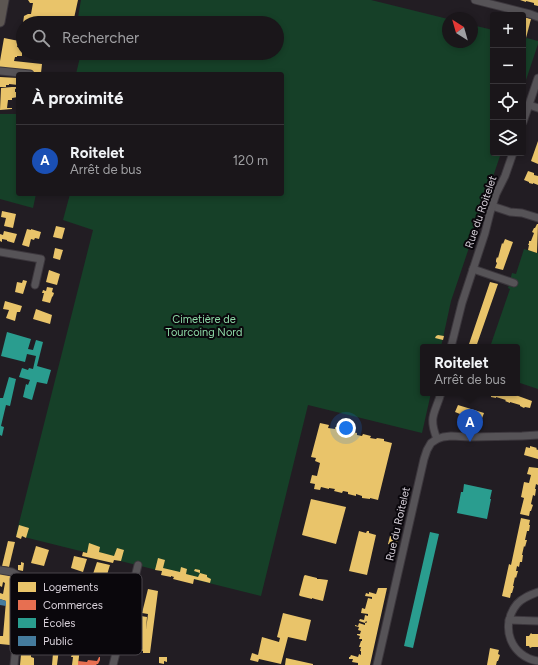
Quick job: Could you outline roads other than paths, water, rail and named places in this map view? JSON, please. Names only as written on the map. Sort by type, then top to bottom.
[{"type":"main road","points":[[0,22],[4,0]]},
{"type":"street","points":[[475,0],[538,17]]},
{"type":"street","points":[[0,71],[16,73]]},
{"type":"street","points":[[524,120],[538,78]]},
{"type":"street","points":[[529,105],[538,108]]},
{"type":"street","name":"Rue du Roitelet","points":[[452,344],[462,303],[485,233],[492,206],[512,156]]},
{"type":"street","points":[[492,206],[510,212],[522,213],[538,218]]},
{"type":"street","points":[[0,252],[41,260],[35,285]]},
{"type":"street","points":[[473,269],[514,283]]},
{"type":"street","points":[[440,396],[434,411],[433,419],[433,427],[438,439],[451,436],[493,437],[531,436],[538,434]]},
{"type":"street","name":"Rue du Roitelet","points":[[377,665],[425,453],[431,443],[438,439]]},
{"type":"street","points":[[136,573],[138,566]]},
{"type":"street","points":[[0,570],[15,573]]},
{"type":"street","points":[[538,592],[519,602],[512,612],[508,628],[509,636],[515,648],[523,656],[530,660],[538,661]]},
{"type":"street","points":[[509,620],[538,621]]},
{"type":"street","points":[[14,665],[15,655]]},
{"type":"street","points":[[113,665],[116,655]]},
{"type":"place","name":"Roitelet","points":[[470,442]]},
{"type":"park label","name":"Cimetière de Tourcoing Nord","points":[[204,325]]}]
